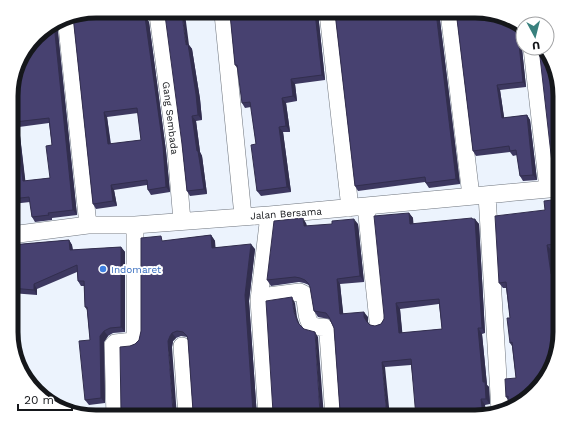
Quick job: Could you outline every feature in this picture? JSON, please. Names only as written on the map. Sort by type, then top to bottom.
[{"type":"street","name":"Gang Sembada","points":[[158,18],[176,150],[182,221]]},
{"type":"street","points":[[223,18],[243,216]]},
{"type":"street","points":[[329,18],[358,207],[378,320]]},
{"type":"street","points":[[450,18],[479,195],[499,406]]},
{"type":"street","points":[[67,24],[88,226]]},
{"type":"street","points":[[533,56],[553,182]]},
{"type":"street","name":"Jalan Bersama","points":[[18,234],[88,226],[135,225],[269,215],[553,188]]},
{"type":"street","points":[[266,410],[260,321],[260,297],[269,215]]},
{"type":"street","points":[[115,410],[113,345],[115,343],[133,341],[135,336],[135,225]]},
{"type":"street","points":[[260,297],[300,292],[304,294],[308,320],[311,324],[324,327],[328,334],[333,410]]},
{"type":"street","points":[[182,346],[186,410]]},
{"type":"building","points":[[96,18],[145,18],[163,146],[166,187],[148,190],[147,180],[111,185],[113,201],[93,204],[74,21]],"holes":[[[137,108],[141,140],[108,144],[104,112]]]},
{"type":"building","points":[[165,18],[183,18],[186,45],[188,44],[196,94],[198,115],[192,116],[204,189],[187,191]]},
{"type":"building","points":[[230,18],[316,18],[322,75],[291,79],[293,96],[282,98],[286,126],[279,127],[287,187],[257,191],[251,145],[256,144],[250,102],[242,103],[237,65],[235,65]]},
{"type":"building","points":[[336,18],[437,18],[456,179],[426,183],[425,177],[355,186]]},
{"type":"building","points":[[457,18],[480,18],[505,24],[515,30],[515,56],[520,56],[523,82],[497,85],[502,118],[527,115],[533,175],[520,176],[516,150],[510,151],[509,146],[473,151]]},
{"type":"building","points":[[55,30],[73,210],[48,213],[49,215],[32,217],[29,197],[18,198],[18,144],[23,181],[50,178],[46,146],[52,145],[49,118],[18,122],[19,86],[24,66],[34,49],[45,37]]},
{"type":"building","points":[[540,56],[542,57],[549,71],[553,91],[553,163]]},
{"type":"building","points":[[553,200],[553,244],[547,245],[551,274],[553,274],[553,337],[547,362],[540,375],[522,394],[508,402],[508,396],[506,397],[505,379],[516,378],[512,342],[510,343],[507,318],[510,318],[506,282],[499,283],[495,216],[545,210],[544,201]]},
{"type":"building","points":[[409,213],[410,224],[472,218],[475,219],[482,328],[478,328],[486,399],[481,399],[482,409],[415,410],[411,359],[382,362],[386,410],[340,410],[334,328],[329,317],[326,313],[314,311],[310,287],[305,280],[295,277],[267,280],[274,221],[303,218],[304,226],[332,224],[332,221],[354,219],[360,276],[337,279],[340,314],[364,312],[364,317],[367,322],[370,325],[375,326],[381,324],[384,319],[374,216]],"holes":[[[439,299],[442,329],[399,333],[396,303]]]},
{"type":"building","points":[[211,235],[212,248],[251,244],[245,295],[253,410],[193,410],[188,340],[187,336],[183,332],[177,331],[172,333],[168,341],[173,410],[121,410],[120,347],[135,344],[139,340],[141,331],[141,238],[161,236],[162,241]]},
{"type":"building","points":[[69,240],[70,250],[121,247],[121,327],[110,328],[104,331],[100,336],[101,398],[85,400],[79,341],[90,340],[87,307],[85,307],[84,281],[78,281],[77,265],[34,284],[34,290],[18,289],[18,244]]},
{"type":"building","points":[[292,297],[294,312],[298,323],[304,329],[315,332],[320,410],[273,410],[266,301]]},
{"type":"place","name":"Indomaret","points":[[103,269]]}]
